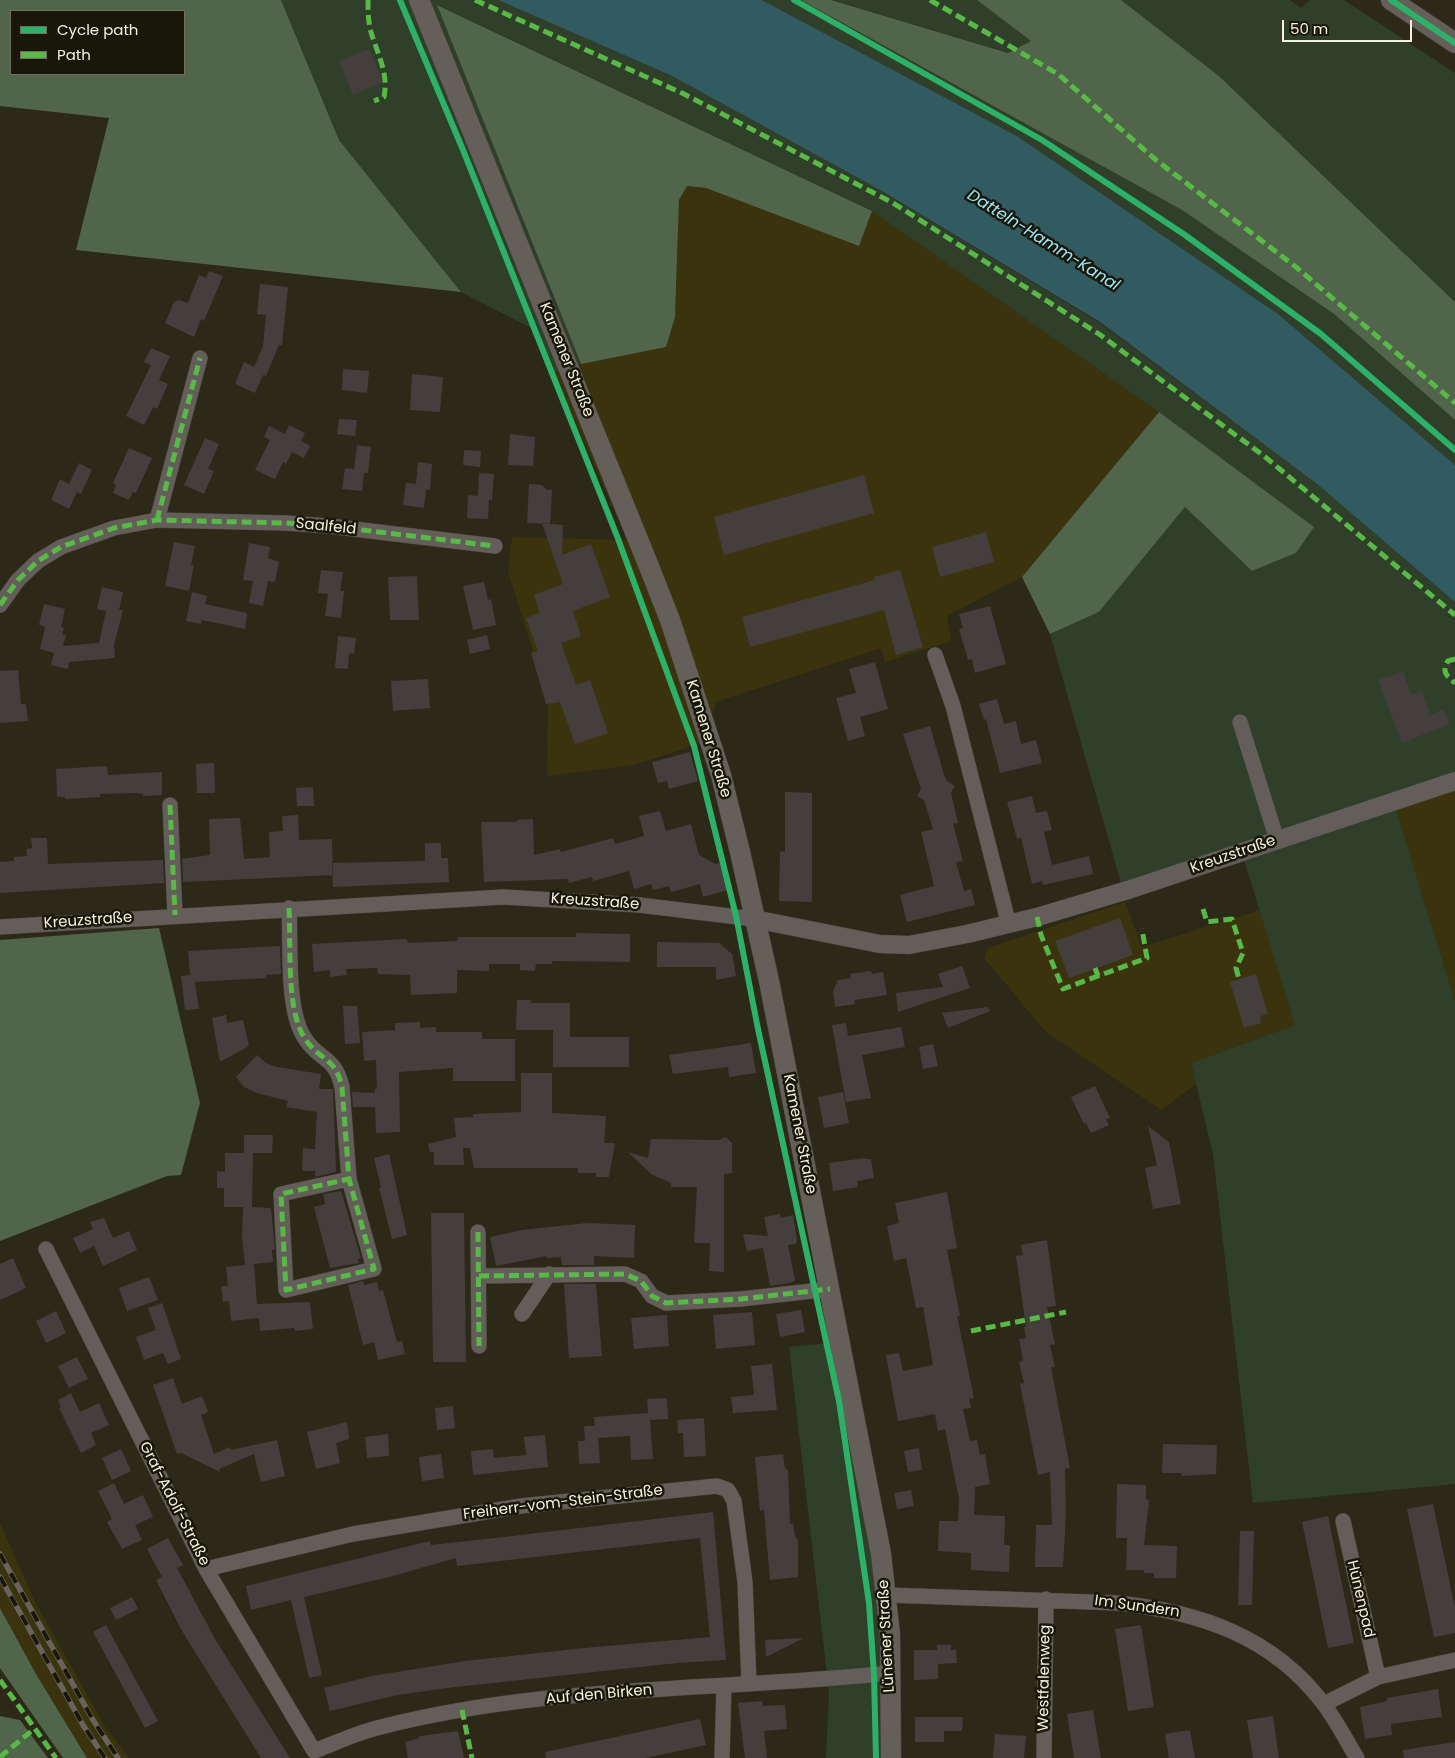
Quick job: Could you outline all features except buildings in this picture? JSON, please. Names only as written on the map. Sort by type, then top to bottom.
[{"type":"main road","points":[[1391,0],[1455,43]]},
{"type":"main road","name":"Kamener Straße","points":[[420,3],[616,482],[670,620],[721,775],[754,919],[830,1289],[874,1516]]},
{"type":"main road","name":"Lünener Straße","points":[[874,1516],[887,1594],[891,1758]]},
{"type":"street","points":[[157,520],[200,358]]},
{"type":"street","name":"Saalfeld","points":[[0,605],[18,580],[38,561],[61,547],[114,528],[157,520],[320,525],[495,546]]},
{"type":"street","points":[[935,655],[952,706],[1010,924]]},
{"type":"street","points":[[1240,722],[1277,840]]},
{"type":"street","name":"Kreuzstraße","points":[[0,927],[290,908],[503,897],[630,904],[754,919],[880,944],[909,945],[1010,924],[1128,890],[1455,781]]},
{"type":"street","points":[[170,805],[175,915]]},
{"type":"street","points":[[290,908],[293,1004],[303,1036],[312,1048],[331,1062],[339,1073],[348,1179],[374,1269],[286,1290],[282,1194],[348,1179]]},
{"type":"street","points":[[478,1232],[479,1346]]},
{"type":"street","name":"Graf-Adolf-Straße","points":[[46,1249],[206,1569],[314,1752]]},
{"type":"street","points":[[522,1314],[549,1274]]},
{"type":"street","points":[[479,1276],[625,1274],[641,1281],[652,1296],[666,1303],[741,1299],[830,1289]]},
{"type":"street","name":"Freiherr-vom-Stein-Straße","points":[[206,1569],[353,1534],[502,1509],[718,1486],[728,1490],[734,1502],[745,1582],[749,1684]]},
{"type":"street","name":"Hünenpad","points":[[1343,1521],[1378,1677]]},
{"type":"street","name":"Im Sundern","points":[[887,1594],[1046,1599],[1151,1606],[1190,1614],[1236,1633],[1290,1668],[1324,1704],[1358,1758]]},
{"type":"street","name":"Westfalenweg","points":[[1044,1758],[1046,1599]]},
{"type":"street","points":[[1324,1704],[1378,1677],[1455,1660]]},
{"type":"street","name":"Auf den Birken","points":[[314,1752],[380,1727],[462,1710],[614,1691],[724,1686],[890,1673]]},
{"type":"street","points":[[722,1758],[724,1686]]},
{"type":"shaded area","points":[[686,186],[706,188],[859,245],[872,211],[1159,412],[1022,577],[947,616],[951,641],[885,662],[881,648],[716,702],[705,742],[634,765],[547,776],[548,698],[508,572],[512,537],[627,540],[554,373],[581,364],[675,317],[679,200]]},
{"type":"shaded area","points":[[1455,772],[1455,1001],[1391,794]]},
{"type":"shaded area","points":[[1125,902],[1142,947],[1260,910],[1295,1025],[1191,1063],[1196,1084],[1161,1110],[1046,1032],[984,958],[988,948]]},
{"type":"shaded area","points":[[0,1523],[36,1604],[106,1728],[129,1758],[87,1758],[36,1674],[0,1608]]},
{"type":"green space","points":[[0,0],[281,0],[339,140],[461,292],[76,250],[109,118],[0,106]]},
{"type":"green space","points":[[281,0],[498,0],[672,76],[882,191],[1100,323],[1317,484],[1455,602],[1455,772],[1391,794],[1455,1001],[1455,1484],[1253,1503],[1213,1154],[1191,1063],[1295,1025],[1239,844],[1121,883],[1050,634],[1099,612],[1185,507],[1252,571],[1296,553],[1313,527],[1159,412],[872,211],[438,5],[581,364],[554,373],[535,330],[461,292],[339,140]]},
{"type":"green space","points":[[762,0],[801,0],[1182,210],[1334,314],[1455,420],[1455,465],[1278,314],[1017,136]]},
{"type":"green space","points":[[801,0],[831,0],[1008,53],[1031,41],[977,0],[1121,0],[1219,76],[1455,302],[1455,420],[1334,314],[1182,210]]},
{"type":"green space","points":[[831,0],[977,0],[1031,41],[1008,53]]},
{"type":"green space","points":[[1121,0],[1290,0],[1301,8],[1310,0],[1344,0],[1455,73],[1455,302],[1219,76]]},
{"type":"green space","points":[[437,5],[872,211],[859,246],[706,188],[687,186],[679,200],[675,317],[666,347],[581,364]]},
{"type":"green space","points":[[1159,412],[1314,527],[1296,553],[1252,571],[1185,507],[1099,612],[1050,634],[1022,577]]},
{"type":"green space","points":[[159,928],[200,1103],[181,1175],[167,1176],[0,1241],[0,940]]},
{"type":"green space","points":[[849,1341],[894,1758],[826,1758],[829,1692],[789,1347]]},
{"type":"green space","points":[[0,1608],[36,1674],[87,1758],[63,1758],[0,1668]]},
{"type":"green space","points":[[0,1716],[20,1720],[48,1758],[0,1758]]},
{"type":"water","name":"Datteln-Hamm-Kanal","points":[[498,0],[762,0],[1017,136],[1278,314],[1455,465],[1455,602],[1317,484],[1100,322],[882,191],[672,76]]},
{"type":"railway","points":[[0,1554],[93,1720],[118,1758]]},
{"type":"railway","points":[[0,1577],[83,1725],[105,1758]]},
{"type":"marked path","points":[[368,0],[370,28],[382,63],[385,80],[384,97],[374,101]]},
{"type":"marked path","points":[[475,0],[684,94],[893,203],[1099,334],[1264,456],[1455,615]]},
{"type":"marked path","points":[[930,0],[1058,74],[1156,160],[1296,267],[1455,403]]},
{"type":"marked path","points":[[157,520],[200,358]]},
{"type":"marked path","points":[[0,605],[18,580],[38,561],[61,547],[114,528],[157,520],[329,526],[495,546]]},
{"type":"marked path","points":[[1455,659],[1448,661],[1445,668],[1447,676],[1455,683]]},
{"type":"marked path","points":[[170,805],[175,915]]},
{"type":"marked path","points":[[289,908],[294,1010],[298,1025],[309,1045],[331,1063],[339,1077],[342,1087],[349,1179],[374,1269],[286,1290],[281,1194],[349,1179]]},
{"type":"marked path","points":[[1203,909],[1207,922],[1232,919],[1243,953],[1236,968],[1239,979]]},
{"type":"marked path","points":[[1037,917],[1041,935],[1063,989],[1098,976]]},
{"type":"marked path","points":[[1095,968],[1098,976],[1147,958],[1142,929]]},
{"type":"marked path","points":[[478,1232],[479,1346]]},
{"type":"marked path","points":[[479,1276],[625,1274],[641,1281],[652,1296],[666,1303],[741,1299],[830,1289]]},
{"type":"marked path","points":[[971,1331],[1066,1312]]},
{"type":"marked path","points":[[0,1680],[56,1758]]},
{"type":"marked path","points":[[462,1710],[472,1758]]},
{"type":"marked path","points":[[0,1757],[34,1729]]},
{"type":"cycle path","points":[[400,0],[463,150],[617,536],[694,746],[736,916],[758,1029],[839,1401],[869,1603],[874,1675],[876,1758]]},
{"type":"cycle path","points":[[794,0],[1042,140],[1185,235],[1321,334],[1455,450]]},
{"type":"cycle path","points":[[1391,0],[1455,43]]}]
